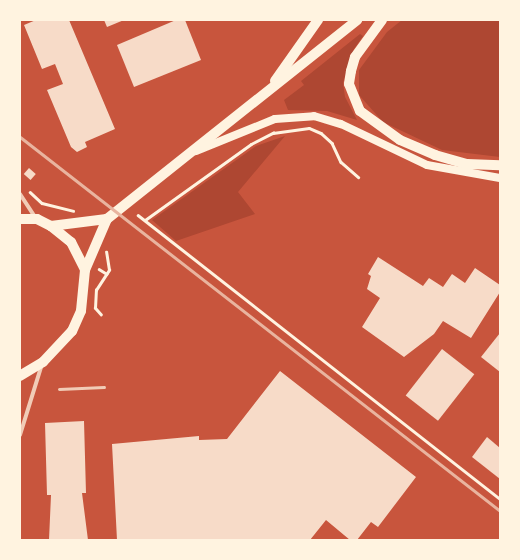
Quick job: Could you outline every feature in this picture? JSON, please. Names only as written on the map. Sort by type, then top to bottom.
[{"type":"main road","points":[[268,91],[318,20]]},
{"type":"main road","points":[[20,376],[43,362],[72,330],[81,311],[85,270],[107,219],[357,20]]},
{"type":"main road","points":[[382,20],[355,57],[351,71],[349,84],[360,111],[400,140],[435,155],[467,164],[500,165]]},
{"type":"main road","points":[[193,152],[275,119],[314,116],[341,124],[427,165],[500,178]]},
{"type":"main road","points":[[20,219],[36,219],[52,226],[71,242],[85,270]]},
{"type":"main road","points":[[52,226],[107,219]]},
{"type":"street","points":[[20,194],[36,219]]},
{"type":"street","points":[[20,436],[20,428],[43,362]]},
{"type":"lane","points":[[59,388],[104,387]]},
{"type":"path","points":[[145,220],[251,144],[274,133],[309,128],[321,133],[332,143],[341,162],[358,177]]},
{"type":"path","points":[[27,190],[42,203],[79,211]]},
{"type":"path","points":[[138,215],[500,499]]},
{"type":"path","points":[[101,315],[96,308],[96,290],[109,270],[104,245]]},
{"type":"shaded area","points":[[402,20],[500,20],[500,157],[442,150],[383,122],[359,95],[359,70],[387,32]]},
{"type":"shaded area","points":[[360,34],[363,36],[354,49],[343,83],[345,97],[357,120],[327,111],[288,110],[284,100],[304,85],[301,81]]},
{"type":"shaded area","points":[[285,136],[238,192],[255,214],[176,241],[152,220],[256,146]]},
{"type":"building","points":[[36,20],[69,20],[115,129],[85,142],[87,147],[77,152],[71,147],[47,90],[63,84],[55,64],[42,69],[24,25]]},
{"type":"building","points":[[104,20],[124,20],[107,27]]},
{"type":"building","points":[[176,20],[185,20],[201,60],[134,87],[117,45]]},
{"type":"building","points":[[29,168],[36,174],[31,180],[24,174]]},
{"type":"building","points":[[378,257],[423,286],[429,278],[443,287],[452,274],[465,283],[475,268],[500,285],[500,292],[471,338],[443,321],[434,334],[404,357],[362,327],[380,298],[367,289],[371,276],[368,274]]},
{"type":"building","points":[[500,333],[500,372],[481,357]]},
{"type":"building","points":[[442,349],[474,374],[438,421],[406,395]]},
{"type":"building","points":[[280,371],[416,477],[378,527],[371,522],[357,540],[350,540],[326,520],[310,540],[117,540],[112,444],[199,436],[199,440],[227,439]]},
{"type":"building","points":[[84,421],[86,493],[82,493],[88,540],[49,540],[51,495],[47,495],[45,423]]},
{"type":"building","points":[[487,437],[500,448],[500,479],[472,457]]},
{"type":"railway","points":[[20,137],[500,511]]}]
